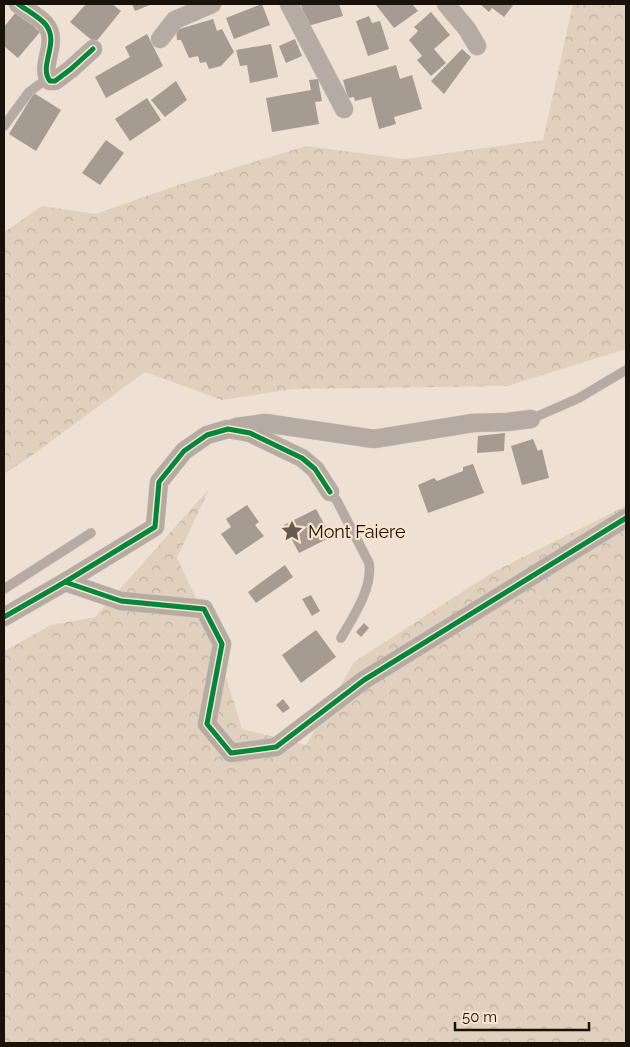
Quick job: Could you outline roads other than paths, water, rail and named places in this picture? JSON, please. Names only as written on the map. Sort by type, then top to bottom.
[{"type":"street","points":[[18,4],[46,24],[52,38],[46,73],[50,81],[55,81],[93,49]]},
{"type":"street","points":[[289,4],[344,109]]},
{"type":"street","points":[[446,4],[467,29],[477,46]]},
{"type":"street","points":[[160,39],[175,20],[207,5]]},
{"type":"street","points":[[4,617],[155,527],[159,482],[184,451],[207,435],[228,429],[265,423],[374,439],[473,423],[531,419]]},
{"type":"street","points":[[228,429],[250,433],[302,458],[315,469],[330,492]]},
{"type":"street","points":[[65,582],[121,601],[204,609],[222,644],[207,724],[231,753],[276,747],[364,680],[626,518]]},
{"type":"lane","points":[[4,126],[29,92],[48,78]]},
{"type":"lane","points":[[531,419],[579,398],[626,370]]},
{"type":"lane","points":[[330,492],[337,501],[370,563],[371,572],[356,615],[341,638]]},
{"type":"lane","points":[[4,589],[91,533]]},
{"type":"place","name":"Mont Faiere","points":[[292,531]]}]
